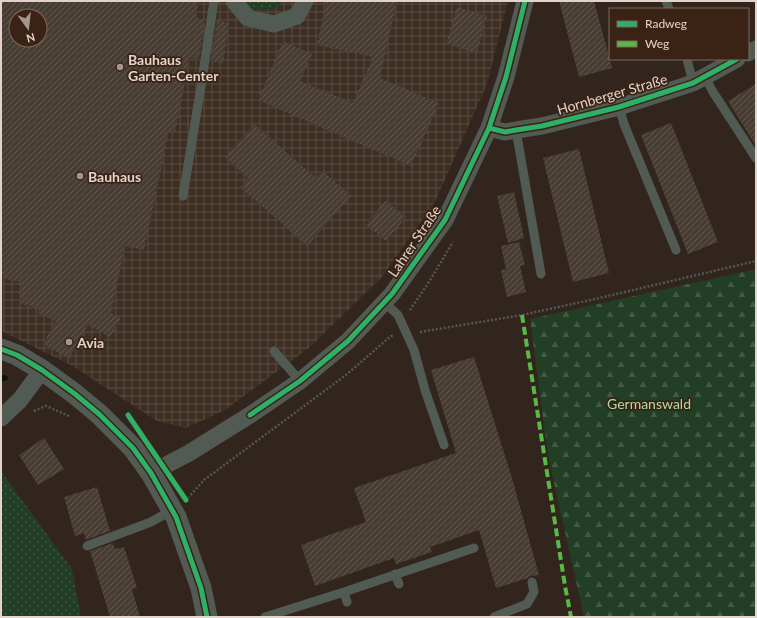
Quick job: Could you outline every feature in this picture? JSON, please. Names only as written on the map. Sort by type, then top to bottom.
[{"type":"street","points":[[234,1],[248,18],[274,24],[297,16],[306,1]]},
{"type":"street","name":"Lahrer Straße","points":[[151,473],[189,453],[250,415],[300,381],[348,341],[392,294],[445,220],[489,128],[506,77],[525,1]]},
{"type":"street","name":"Hornberger Straße","points":[[489,128],[505,132],[542,126],[619,107],[699,80],[735,60]]},
{"type":"street","points":[[1,349],[17,355],[42,370],[100,414],[133,448],[151,473],[180,502],[176,517],[201,588],[207,617]]},
{"type":"street","points":[[1,418],[20,400],[42,370]]},
{"type":"lane","points":[[183,196],[214,1]]},
{"type":"lane","points":[[688,60],[699,80],[713,92],[756,158]]},
{"type":"lane","points":[[619,107],[624,124],[676,250]]},
{"type":"lane","points":[[516,130],[541,274]]},
{"type":"lane","points":[[384,302],[398,315],[414,350],[425,390],[444,445]]},
{"type":"lane","points":[[274,351],[300,381]]},
{"type":"lane","points":[[87,546],[150,522],[180,502]]},
{"type":"lane","points":[[265,617],[302,609],[344,592],[396,574],[439,564],[474,548]]},
{"type":"lane","points":[[396,574],[399,584]]},
{"type":"lane","points":[[494,617],[527,604],[534,592],[532,582]]},
{"type":"lane","points":[[344,592],[347,602]]},
{"type":"path","points":[[180,502],[204,480],[346,375],[391,336],[522,315],[756,261]]},
{"type":"shaded area","points":[[1,1],[508,1],[487,84],[435,202],[382,277],[309,348],[225,410],[186,428],[157,421],[71,365],[1,331]]},
{"type":"green space","points":[[242,1],[285,1],[272,9],[260,10],[250,8]]},
{"type":"green space","name":"Germanswald","points":[[756,269],[756,617],[584,617],[548,456],[530,319]]},
{"type":"green space","points":[[1,471],[72,569],[81,617],[1,617]]},
{"type":"building","name":"Bauhaus","points":[[1,1],[199,1],[195,18],[205,19],[199,59],[190,58],[175,132],[169,131],[144,250],[125,246],[111,313],[121,319],[110,337],[88,325],[69,359],[43,344],[56,321],[38,313],[39,308],[20,304],[21,282],[1,278]]},
{"type":"building","points":[[326,1],[397,1],[380,78],[439,103],[411,166],[258,100],[283,41],[312,54],[300,81],[353,103],[373,57],[317,45]]},
{"type":"building","points":[[559,1],[594,1],[612,68],[579,77]]},
{"type":"building","points":[[457,7],[487,16],[477,53],[446,44]]},
{"type":"building","points":[[217,21],[229,23],[223,63],[211,61]]},
{"type":"building","points":[[756,84],[756,146],[728,101]]},
{"type":"building","points":[[671,123],[718,242],[688,254],[641,135]]},
{"type":"building","points":[[254,124],[316,178],[323,171],[351,196],[307,246],[240,187],[248,178],[225,157]]},
{"type":"building","points":[[579,149],[609,273],[573,282],[543,158]]},
{"type":"building","points":[[514,192],[524,238],[508,243],[497,196]]},
{"type":"building","points":[[385,201],[406,217],[386,241],[366,225]]},
{"type":"building","points":[[519,242],[525,265],[520,266],[526,292],[507,297],[501,270],[506,269],[501,246]]},
{"type":"building","points":[[474,357],[511,475],[539,575],[530,576],[528,578],[496,588],[479,530],[430,547],[432,552],[396,564],[394,558],[315,586],[301,545],[366,522],[354,488],[456,453],[431,370]]},
{"type":"building","points":[[44,438],[64,469],[38,485],[19,455]]},
{"type":"building","points":[[97,487],[110,531],[86,540],[84,533],[75,536],[64,497]]},
{"type":"building","points":[[113,543],[115,549],[124,547],[137,588],[132,589],[140,617],[110,617],[90,551]]},
{"type":"marked path","points":[[522,315],[571,617]]},
{"type":"cycle path","points":[[250,415],[300,381],[348,341],[392,294],[445,220],[489,128],[506,77],[525,1]]},
{"type":"cycle path","points":[[489,128],[505,132],[542,126],[619,107],[693,83],[735,60]]},
{"type":"cycle path","points":[[1,349],[17,355],[42,370],[75,394],[99,414],[133,448],[151,473],[176,517],[201,588],[207,617]]},
{"type":"cycle path","points":[[128,415],[186,500]]},
{"type":"place","name":"Bauhaus Garten-Center","points":[[120,67]]},
{"type":"place","name":"Bauhaus","points":[[80,176]]},
{"type":"place","name":"Avia","points":[[69,342]]}]
